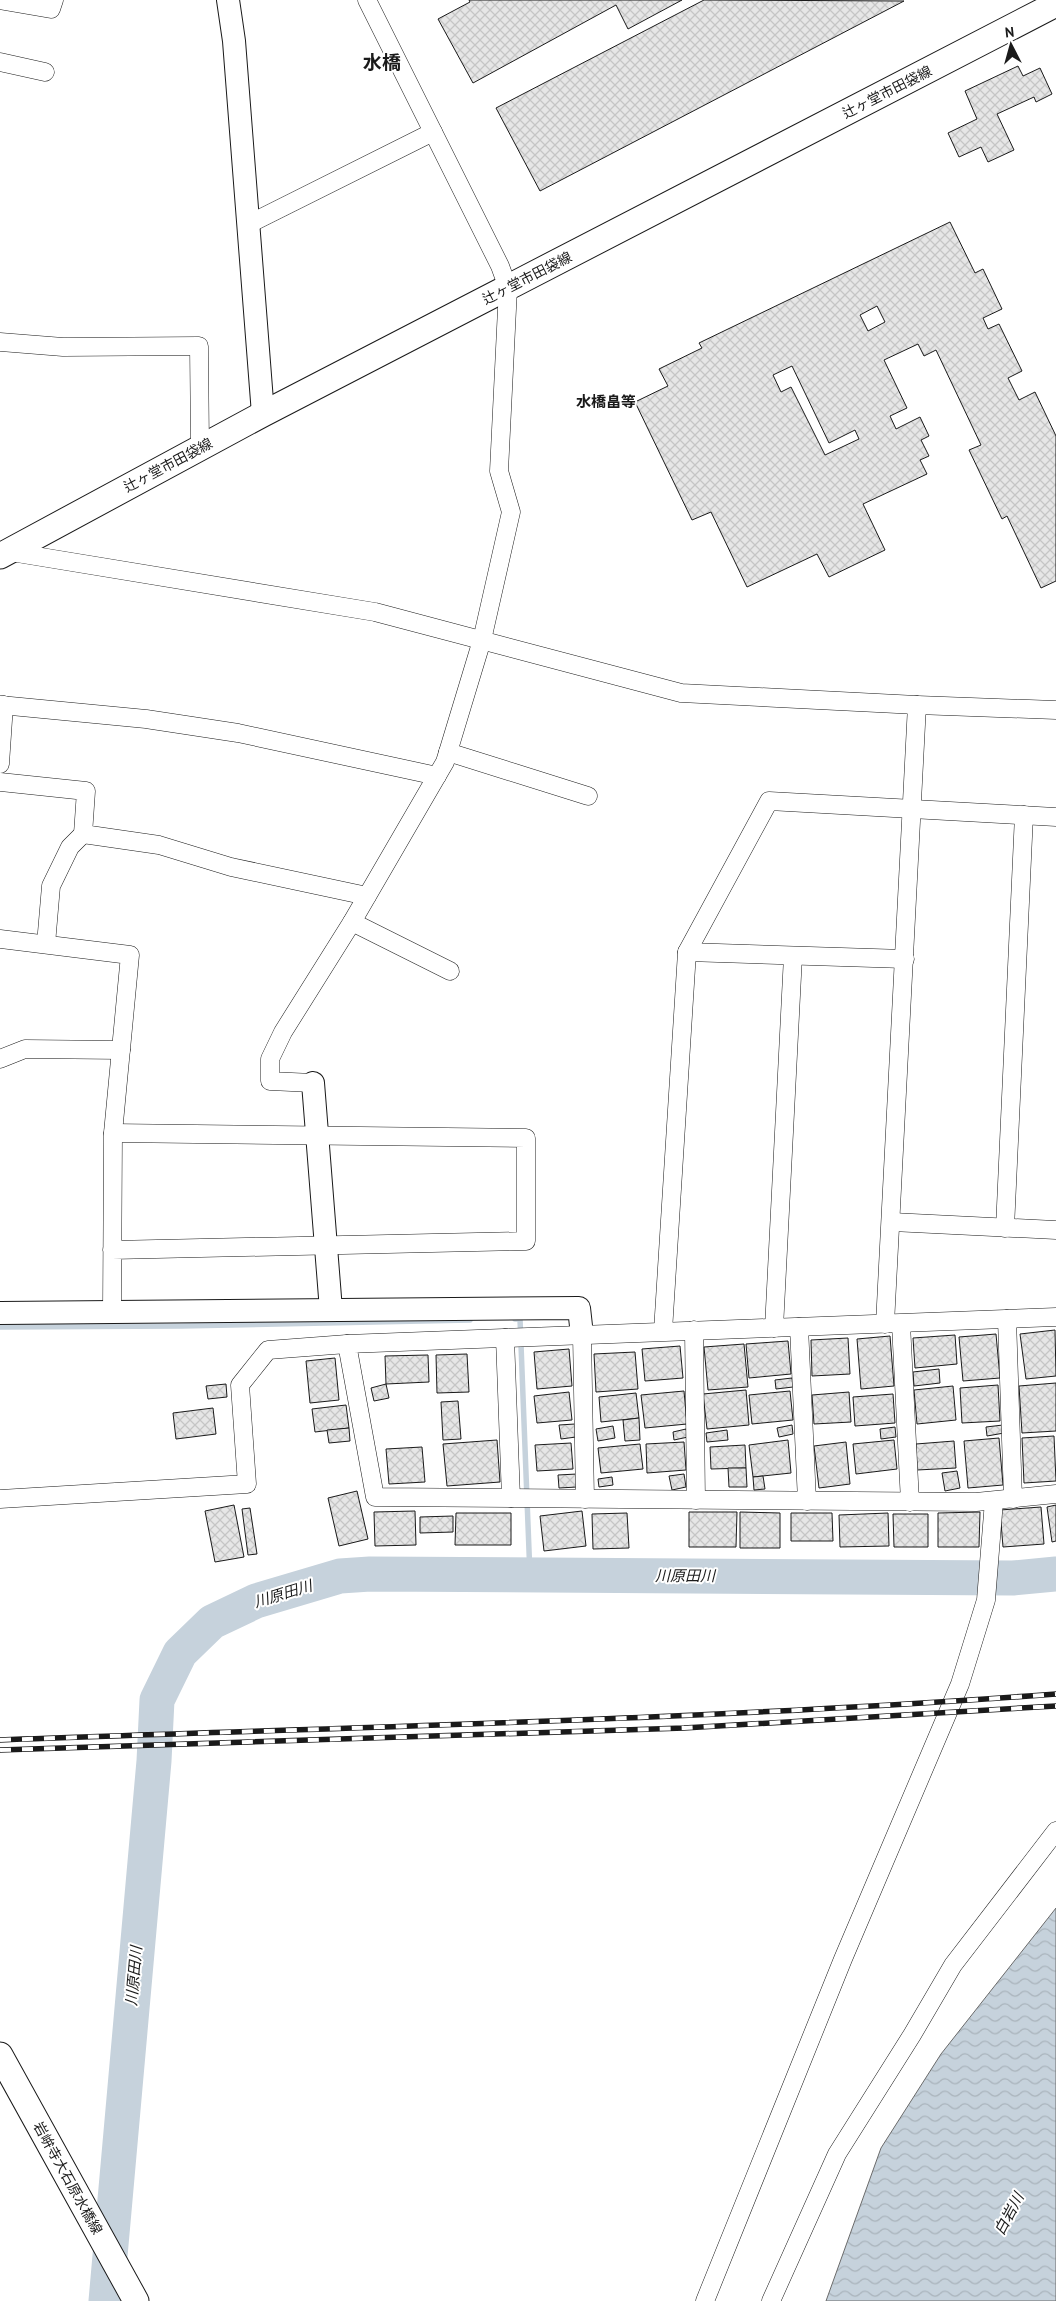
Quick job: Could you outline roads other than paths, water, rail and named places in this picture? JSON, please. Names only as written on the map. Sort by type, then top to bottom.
[{"type":"main road","name":"辻ヶ堂市田袋線","points":[[2,552],[263,414],[1056,4]]},
{"type":"main road","name":"岩峅寺大石原水橋線","points":[[0,2055],[136,2301]]},
{"type":"street","points":[[0,0],[51,9],[54,0]]},
{"type":"street","points":[[228,0],[234,41],[249,224],[255,332],[263,414]]},
{"type":"street","points":[[331,1310],[313,1083],[270,1081],[270,1059],[283,1032],[352,922],[437,776],[448,752],[482,640],[511,512],[499,472],[508,288],[500,266],[367,0]]},
{"type":"street","points":[[0,62],[45,72]]},
{"type":"street","points":[[249,224],[433,132]]},
{"type":"street","points":[[0,342],[63,347],[199,346],[200,448]]},
{"type":"street","points":[[2,552],[375,612],[681,692],[917,705],[1056,710]]},
{"type":"street","points":[[0,764],[2,705],[146,719],[238,733],[437,776]]},
{"type":"street","points":[[910,1502],[893,1324],[892,1222],[917,705]]},
{"type":"street","points":[[448,752],[588,796]]},
{"type":"street","points":[[0,782],[86,791],[83,834],[70,847],[51,886],[46,944]]},
{"type":"street","points":[[663,1331],[687,952],[769,801],[1056,817]]},
{"type":"street","points":[[1005,1228],[1024,815]]},
{"type":"street","points":[[83,834],[159,845],[231,867],[367,896]]},
{"type":"street","points":[[352,922],[450,971]]},
{"type":"street","points":[[0,939],[130,955],[113,1133],[112,1312]]},
{"type":"street","points":[[687,952],[905,959]]},
{"type":"street","points":[[774,1328],[793,956]]},
{"type":"street","points":[[0,1059],[25,1050],[121,1050]]},
{"type":"street","points":[[112,1250],[526,1241],[526,1138],[113,1133]]},
{"type":"street","points":[[892,1222],[1056,1230]]},
{"type":"street","points":[[0,1314],[579,1308],[582,1335],[585,1499]]},
{"type":"street","points":[[0,1498],[247,1484],[240,1385],[268,1350],[347,1344],[1056,1317]]},
{"type":"street","points":[[1007,1319],[1013,1499]]},
{"type":"street","points":[[799,1327],[806,1501]]},
{"type":"street","points":[[694,1330],[696,1500]]},
{"type":"street","points":[[505,1338],[511,1498]]},
{"type":"street","points":[[347,1344],[376,1497],[910,1502],[1013,1499],[1056,1494]]},
{"type":"street","points":[[705,2301],[843,1959],[960,1684],[986,1600],[994,1500]]},
{"type":"street","points":[[771,2301],[837,2154],[912,2035],[953,1965],[1056,1831]]},
{"type":"water","name":"白岩川","points":[[1056,1908],[1056,2301],[826,2301],[881,2148],[941,2054]]},
{"type":"waterway","points":[[515,1319],[520,1319],[530,1576]]},
{"type":"waterway","points":[[0,1327],[181,1326],[470,1320]]},
{"type":"waterway","name":"川原田川","points":[[106,2301],[154,1761],[157,1700],[180,1653],[212,1622],[256,1601],[340,1576],[370,1574],[1013,1578],[1056,1574]]},
{"type":"railway","points":[[0,1740],[660,1717],[1056,1694]]},
{"type":"railway","points":[[0,1750],[684,1728],[1056,1706]]},
{"type":"district","name":"水橋","points":[[382,62]]},
{"type":"district","name":"水橋畠等","points":[[606,402]]}]
